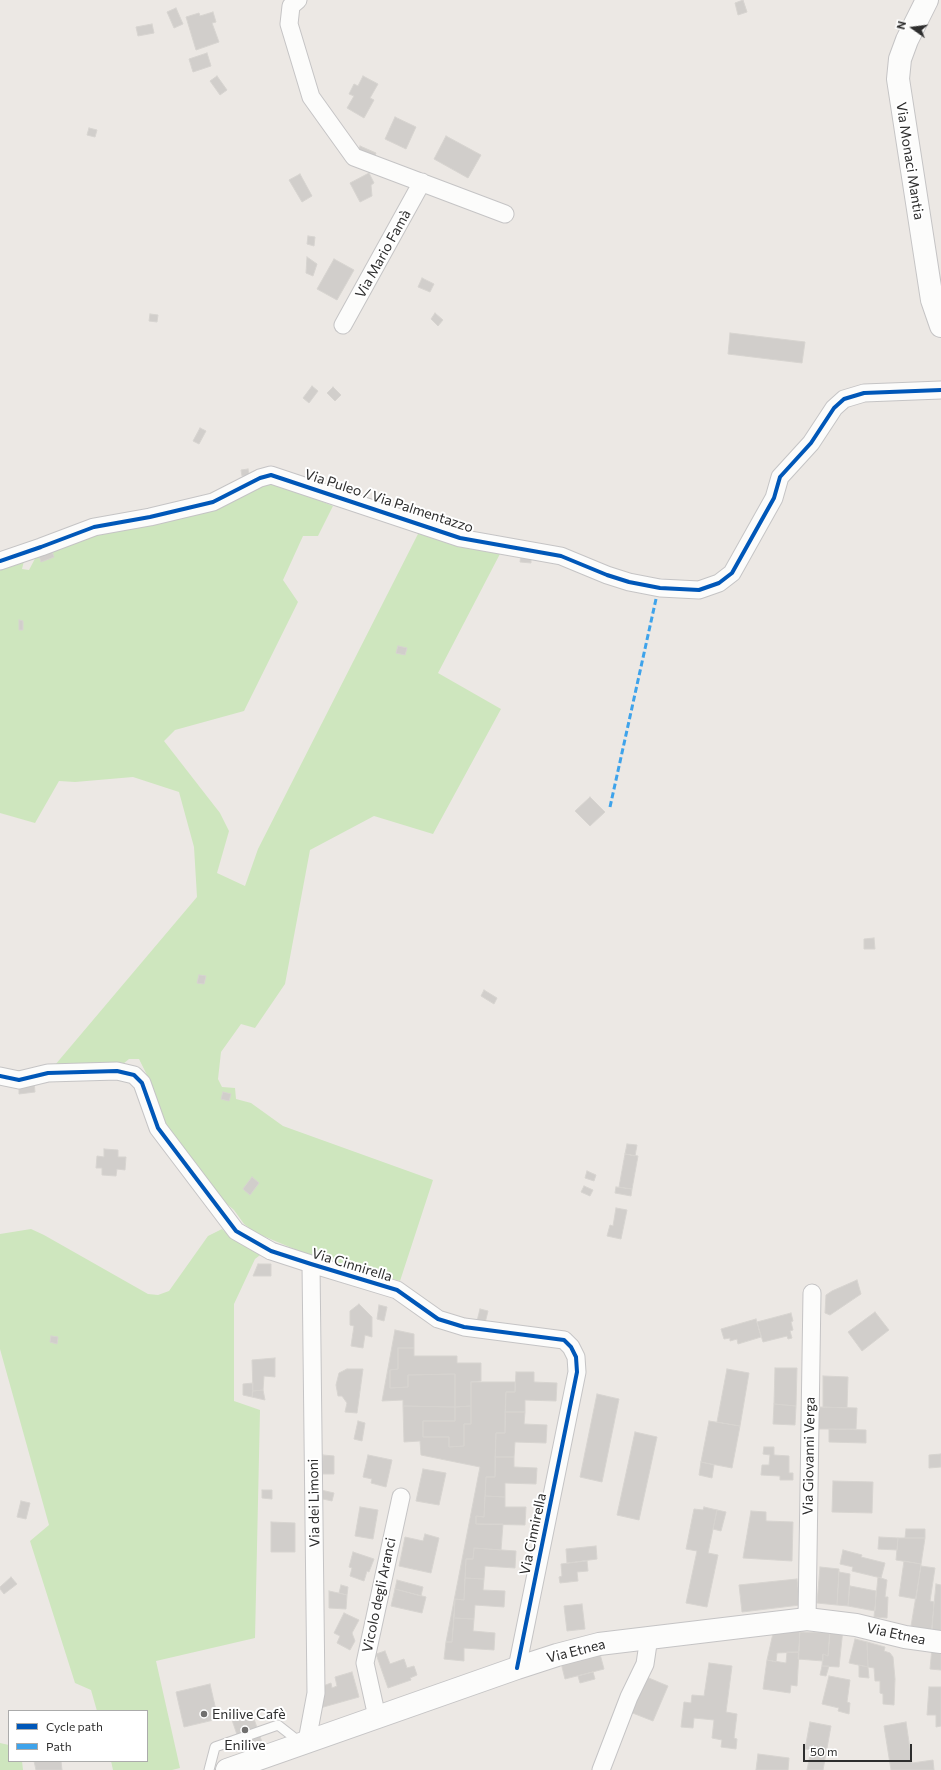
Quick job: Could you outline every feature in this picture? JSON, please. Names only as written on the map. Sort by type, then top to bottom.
[{"type":"main road","name":"Via Monaci Mantia","points":[[927,0],[907,40],[900,59],[898,79],[932,300],[941,326]]},
{"type":"main road","name":"Via Etnea","points":[[227,1770],[517,1668],[557,1655],[599,1644],[807,1619],[849,1623],[905,1637],[941,1642]]},
{"type":"street","points":[[298,0],[291,6],[290,24],[311,97],[354,157],[505,214]]},
{"type":"street","name":"Via Mario Famà","points":[[343,325],[422,182]]},
{"type":"street","name":"Via Puleo / Via Palmentazzo","points":[[0,561],[94,527],[150,517],[213,502],[260,478],[271,475],[438,532],[460,538],[561,556],[658,594],[699,590],[719,583],[732,572],[774,498],[780,477],[811,443],[834,408],[844,399],[864,393],[941,390]]},
{"type":"street","name":"Via Cinnirella","points":[[0,1076],[19,1080],[48,1073],[117,1070],[134,1075],[142,1083],[158,1128],[236,1231],[271,1251],[397,1290],[438,1319],[464,1327],[564,1340],[571,1347],[576,1357],[577,1372],[517,1668]]},
{"type":"street","name":"Via dei Limoni","points":[[304,1742],[316,1693],[311,1264]]},
{"type":"street","name":"Via Giovanni Verga","points":[[807,1619],[812,1293]]},
{"type":"street","name":"Vicolo degli Aranci","points":[[377,1716],[365,1663],[401,1497]]},
{"type":"street","points":[[601,1770],[629,1698],[645,1664],[649,1637]]},
{"type":"lane","points":[[209,1770],[215,1747],[278,1725],[304,1742]]},
{"type":"green space","points":[[261,483],[278,484],[333,506],[318,536],[303,536],[283,580],[298,602],[244,711],[175,730],[164,741],[220,813],[229,831],[217,873],[245,886],[258,849],[419,532],[502,550],[438,673],[501,709],[433,834],[374,816],[310,850],[285,984],[255,1028],[241,1024],[221,1052],[218,1079],[222,1087],[235,1088],[236,1099],[251,1103],[283,1126],[433,1180],[400,1281],[311,1256],[256,1233],[244,1224],[234,1210],[221,1199],[165,1125],[146,1073],[139,1059],[129,1059],[123,1064],[55,1065],[197,897],[194,847],[179,792],[133,777],[75,782],[59,781],[35,823],[0,813],[0,565],[24,561],[22,569],[29,570],[38,553]]},
{"type":"green space","points":[[31,1229],[148,1294],[158,1295],[169,1291],[208,1236],[222,1229],[230,1236],[264,1252],[255,1259],[234,1304],[234,1401],[260,1410],[255,1638],[156,1661],[180,1768],[172,1770],[113,1770],[111,1762],[148,1762],[148,1710],[97,1710],[91,1690],[75,1683],[30,1541],[49,1525],[0,1349],[0,1234]]},
{"type":"green space","points":[[0,1743],[8,1745],[8,1762],[22,1762],[23,1770],[0,1770]]},
{"type":"building","points":[[743,0],[747,12],[738,15],[735,3]]},
{"type":"building","points":[[176,8],[183,24],[174,28],[167,12]]},
{"type":"building","points":[[213,12],[216,22],[212,23],[219,42],[196,50],[186,17],[199,13],[200,16]]},
{"type":"building","points":[[152,24],[154,33],[138,36],[136,27]]},
{"type":"building","points":[[207,53],[211,66],[193,72],[189,59]]},
{"type":"building","points":[[217,76],[227,90],[220,95],[210,81]]},
{"type":"building","points":[[363,76],[378,84],[370,98],[374,100],[364,118],[347,108],[354,96],[349,94],[354,84],[358,86]]},
{"type":"building","points":[[395,117],[416,127],[406,149],[385,139]]},
{"type":"building","points":[[89,128],[97,130],[95,137],[87,135]]},
{"type":"building","points":[[446,136],[481,155],[468,178],[434,159]]},
{"type":"building","points":[[360,146],[376,153],[374,159],[358,152]]},
{"type":"building","points":[[369,173],[374,183],[371,185],[372,196],[360,202],[350,183]]},
{"type":"building","points":[[300,174],[312,196],[302,202],[289,180]]},
{"type":"building","points":[[308,236],[315,237],[314,246],[307,244]]},
{"type":"building","points":[[307,257],[317,264],[313,276],[306,273]]},
{"type":"building","points":[[334,259],[354,270],[337,300],[317,289]]},
{"type":"building","points":[[422,278],[434,284],[430,292],[418,287]]},
{"type":"building","points":[[435,313],[443,320],[438,326],[431,319]]},
{"type":"building","points":[[150,314],[158,315],[157,322],[149,321]]},
{"type":"building","points":[[730,333],[805,342],[802,363],[728,354]]},
{"type":"building","points":[[312,386],[318,391],[309,403],[303,398]]},
{"type":"building","points":[[333,387],[341,395],[335,401],[327,393]]},
{"type":"building","points":[[200,428],[206,431],[199,444],[193,441]]},
{"type":"building","points":[[248,469],[249,475],[242,476],[241,470]]},
{"type":"building","points":[[51,549],[54,557],[41,562],[38,553]]},
{"type":"building","points":[[521,554],[531,555],[531,563],[520,562]]},
{"type":"building","points":[[19,620],[23,621],[23,630],[19,630]]},
{"type":"building","points":[[398,646],[407,648],[405,655],[396,653]]},
{"type":"building","points":[[590,797],[605,812],[590,826],[575,811]]},
{"type":"building","points":[[874,938],[875,949],[864,949],[864,939]]},
{"type":"building","points":[[199,975],[206,976],[204,984],[197,983]]},
{"type":"building","points":[[484,990],[497,998],[494,1004],[481,996]]},
{"type":"building","points":[[34,1081],[35,1092],[19,1094],[19,1087]]},
{"type":"building","points":[[223,1092],[231,1094],[229,1101],[221,1099]]},
{"type":"building","points":[[627,1144],[637,1145],[635,1156],[625,1154]]},
{"type":"building","points":[[104,1149],[118,1150],[118,1157],[126,1157],[125,1170],[117,1169],[116,1176],[102,1175],[102,1168],[96,1168],[97,1156],[104,1157]]},
{"type":"building","points":[[625,1154],[638,1156],[632,1189],[619,1187]]},
{"type":"building","points":[[587,1171],[596,1175],[594,1181],[585,1178]]},
{"type":"building","points":[[252,1177],[259,1183],[250,1195],[243,1189]]},
{"type":"building","points":[[584,1186],[593,1190],[590,1196],[581,1192]]},
{"type":"building","points":[[616,1187],[632,1189],[631,1196],[615,1193]]},
{"type":"building","points":[[616,1208],[627,1210],[621,1239],[607,1236],[610,1225],[613,1226]]},
{"type":"building","points":[[258,1264],[271,1264],[271,1276],[253,1276]]},
{"type":"building","points":[[857,1280],[861,1294],[830,1315],[825,1313],[826,1295]]},
{"type":"building","points":[[359,1304],[372,1317],[372,1337],[365,1335],[363,1348],[351,1346],[354,1326],[350,1325],[350,1311]]},
{"type":"building","points":[[379,1305],[387,1307],[384,1321],[377,1319]]},
{"type":"building","points":[[480,1309],[488,1311],[485,1323],[477,1321]]},
{"type":"building","points":[[875,1312],[889,1330],[862,1351],[848,1332]]},
{"type":"building","points":[[791,1313],[793,1330],[790,1331],[792,1338],[788,1339],[787,1336],[763,1342],[757,1322]]},
{"type":"building","points":[[756,1319],[761,1337],[738,1344],[737,1339],[730,1341],[730,1338],[724,1339],[721,1329]]},
{"type":"building","points":[[395,1330],[414,1334],[414,1348],[398,1348],[398,1369],[390,1370],[390,1388],[408,1387],[408,1375],[455,1374],[455,1407],[403,1406],[403,1400],[382,1401]]},
{"type":"building","points":[[51,1336],[58,1337],[57,1344],[50,1342]]},
{"type":"building","points":[[398,1348],[414,1348],[414,1356],[457,1356],[457,1363],[481,1363],[481,1381],[471,1382],[471,1406],[455,1407],[455,1374],[408,1375],[408,1387],[390,1388],[390,1370],[398,1369]]},
{"type":"building","points":[[275,1358],[275,1377],[264,1376],[263,1390],[253,1391],[252,1360]]},
{"type":"building","points":[[775,1368],[797,1368],[796,1406],[774,1404]]},
{"type":"building","points":[[347,1369],[363,1369],[357,1413],[345,1412],[347,1403],[342,1396],[338,1396],[336,1385],[339,1373]]},
{"type":"building","points":[[727,1369],[749,1373],[740,1426],[717,1422]]},
{"type":"building","points":[[516,1372],[534,1372],[534,1382],[557,1383],[556,1401],[525,1400],[525,1412],[505,1412],[506,1392],[515,1392]]},
{"type":"building","points":[[823,1376],[848,1377],[847,1408],[823,1407]]},
{"type":"building","points":[[471,1382],[515,1382],[515,1392],[506,1392],[505,1433],[496,1433],[495,1477],[486,1477],[484,1517],[476,1516],[476,1524],[503,1524],[501,1550],[474,1548],[473,1559],[466,1559],[464,1600],[455,1599],[452,1642],[446,1642],[480,1467],[421,1455],[420,1441],[404,1442],[403,1406],[455,1407],[455,1421],[423,1421],[423,1437],[449,1437],[449,1447],[464,1446],[464,1424],[471,1424]]},
{"type":"building","points":[[253,1383],[252,1397],[243,1395],[243,1384]]},
{"type":"building","points":[[263,1390],[265,1400],[252,1397],[253,1391]]},
{"type":"building","points":[[597,1394],[619,1399],[602,1482],[580,1477]]},
{"type":"building","points":[[774,1404],[796,1406],[795,1425],[773,1424]]},
{"type":"building","points":[[471,1406],[471,1424],[464,1424],[464,1446],[449,1447],[449,1437],[423,1437],[423,1421],[455,1421],[455,1407]]},
{"type":"building","points":[[819,1407],[857,1408],[856,1429],[819,1429]]},
{"type":"building","points":[[505,1412],[525,1412],[524,1424],[547,1425],[546,1443],[515,1442],[514,1457],[495,1457],[496,1433],[505,1433]]},
{"type":"building","points":[[358,1421],[365,1423],[362,1441],[354,1439]]},
{"type":"building","points":[[709,1421],[740,1426],[732,1468],[701,1462]]},
{"type":"building","points":[[829,1429],[866,1430],[866,1443],[829,1442]]},
{"type":"building","points":[[635,1432],[657,1437],[639,1520],[617,1515]]},
{"type":"building","points":[[764,1447],[774,1447],[774,1455],[789,1456],[789,1473],[793,1473],[793,1480],[780,1480],[780,1476],[761,1475],[762,1465],[769,1465],[770,1455],[763,1454]]},
{"type":"building","points":[[941,1454],[941,1467],[929,1468],[929,1455]]},
{"type":"building","points":[[323,1455],[334,1456],[334,1474],[322,1474]]},
{"type":"building","points":[[368,1455],[392,1460],[386,1487],[371,1483],[372,1479],[363,1477]]},
{"type":"building","points":[[495,1457],[514,1457],[514,1467],[537,1468],[536,1484],[505,1483],[505,1497],[485,1496],[486,1477],[495,1477]]},
{"type":"building","points":[[701,1462],[714,1465],[712,1478],[699,1475]]},
{"type":"building","points":[[423,1469],[446,1473],[439,1505],[416,1501]]},
{"type":"building","points":[[833,1481],[873,1482],[872,1513],[832,1512]]},
{"type":"building","points":[[262,1490],[272,1490],[272,1499],[262,1498]]},
{"type":"building","points":[[321,1490],[334,1493],[332,1501],[323,1499]]},
{"type":"building","points":[[485,1496],[505,1497],[505,1507],[526,1507],[525,1525],[476,1524],[476,1516],[484,1517]]},
{"type":"building","points":[[21,1501],[30,1503],[26,1519],[17,1517]]},
{"type":"building","points":[[360,1507],[378,1510],[373,1539],[355,1536]]},
{"type":"building","points":[[704,1507],[717,1510],[708,1553],[718,1555],[707,1607],[686,1603],[697,1551],[686,1549],[694,1509],[703,1510]]},
{"type":"building","points":[[717,1510],[726,1512],[721,1531],[713,1529]]},
{"type":"building","points":[[751,1511],[766,1512],[766,1521],[793,1522],[792,1561],[743,1558]]},
{"type":"building","points":[[271,1522],[295,1523],[295,1552],[271,1552]]},
{"type":"building","points":[[906,1529],[925,1529],[925,1538],[905,1538]]},
{"type":"building","points":[[425,1534],[439,1538],[431,1573],[399,1566],[405,1537],[423,1541]]},
{"type":"building","points":[[879,1537],[898,1538],[897,1550],[878,1549]]},
{"type":"building","points":[[898,1538],[925,1538],[921,1564],[896,1560]]},
{"type":"building","points":[[596,1546],[597,1559],[567,1563],[566,1549]]},
{"type":"building","points":[[474,1548],[516,1551],[515,1568],[485,1566],[484,1579],[465,1578],[466,1559],[473,1559]]},
{"type":"building","points":[[843,1550],[862,1555],[861,1557],[885,1563],[881,1578],[852,1571],[853,1567],[840,1564]]},
{"type":"building","points":[[353,1552],[374,1559],[369,1572],[367,1571],[364,1581],[350,1576],[352,1568],[349,1567]]},
{"type":"building","points":[[587,1561],[588,1571],[577,1572],[578,1581],[560,1583],[559,1577],[562,1576],[561,1564]]},
{"type":"building","points":[[904,1561],[921,1564],[916,1599],[899,1596]]},
{"type":"building","points":[[921,1566],[935,1568],[930,1601],[934,1602],[932,1631],[911,1626]]},
{"type":"building","points":[[820,1567],[839,1569],[837,1605],[817,1603]]},
{"type":"building","points":[[839,1572],[850,1574],[848,1606],[837,1605]]},
{"type":"building","points":[[11,1577],[17,1584],[4,1594],[0,1587]]},
{"type":"building","points":[[878,1577],[887,1580],[885,1597],[888,1597],[887,1618],[874,1617]]},
{"type":"building","points":[[465,1578],[484,1579],[483,1590],[505,1591],[504,1607],[475,1605],[474,1619],[454,1618],[455,1599],[464,1600]]},
{"type":"building","points":[[797,1579],[800,1605],[742,1612],[739,1585]]},
{"type":"building","points":[[397,1580],[423,1587],[421,1596],[395,1589]]},
{"type":"building","points":[[936,1584],[941,1585],[941,1635],[931,1635]]},
{"type":"building","points":[[341,1585],[348,1587],[347,1595],[339,1593]]},
{"type":"building","points":[[850,1586],[876,1591],[875,1611],[848,1606]]},
{"type":"building","points":[[395,1589],[426,1597],[422,1613],[391,1606]]},
{"type":"building","points":[[329,1591],[347,1595],[346,1609],[329,1608]]},
{"type":"building","points":[[582,1604],[585,1629],[567,1631],[564,1606]]},
{"type":"building","points":[[344,1613],[359,1620],[352,1633],[355,1641],[350,1650],[337,1643],[340,1636],[334,1633]]},
{"type":"building","points":[[454,1618],[474,1619],[473,1631],[495,1633],[494,1650],[464,1648],[464,1661],[444,1659],[446,1642],[452,1642]]},
{"type":"building","points":[[800,1625],[799,1652],[777,1653],[776,1662],[767,1660],[774,1629]]},
{"type":"building","points":[[830,1627],[843,1629],[839,1667],[822,1666],[823,1654],[828,1656]]},
{"type":"building","points":[[800,1632],[830,1633],[828,1656],[823,1654],[823,1661],[798,1659]]},
{"type":"building","points":[[855,1639],[867,1642],[868,1667],[849,1663]]},
{"type":"building","points":[[867,1642],[885,1647],[884,1651],[890,1653],[893,1657],[895,1679],[894,1705],[883,1704],[883,1694],[880,1693],[880,1681],[875,1681],[874,1668],[868,1667]]},
{"type":"building","points":[[932,1648],[941,1650],[941,1670],[930,1669]]},
{"type":"building","points":[[385,1651],[390,1664],[404,1659],[407,1668],[414,1666],[417,1675],[410,1678],[411,1680],[388,1688],[376,1654]]},
{"type":"building","points":[[787,1652],[799,1652],[797,1686],[791,1685],[790,1693],[763,1689],[767,1660],[786,1663]]},
{"type":"building","points":[[600,1654],[604,1669],[565,1679],[561,1663]]},
{"type":"building","points":[[709,1663],[732,1666],[726,1712],[737,1714],[734,1738],[737,1739],[736,1749],[721,1747],[722,1740],[712,1738],[714,1720],[694,1718],[693,1728],[681,1727],[684,1702],[691,1703],[692,1695],[704,1696]]},
{"type":"building","points":[[859,1665],[868,1667],[869,1678],[859,1677]]},
{"type":"building","points":[[822,1666],[829,1666],[826,1676],[820,1675]]},
{"type":"building","points":[[352,1672],[359,1697],[320,1708],[323,1686],[331,1683],[332,1688],[337,1686],[335,1677]]},
{"type":"building","points":[[593,1672],[595,1679],[580,1683],[578,1676]]},
{"type":"building","points":[[644,1676],[668,1686],[653,1721],[630,1712]]},
{"type":"building","points":[[829,1676],[850,1680],[847,1702],[850,1703],[849,1714],[838,1711],[839,1708],[822,1704]]},
{"type":"building","points":[[210,1684],[218,1719],[184,1727],[176,1692]]},
{"type":"building","points":[[929,1687],[941,1687],[941,1726],[936,1727],[936,1715],[927,1715]]},
{"type":"building","points":[[252,1713],[263,1745],[243,1752],[232,1720]]},
{"type":"building","points":[[810,1722],[831,1726],[823,1770],[807,1770],[811,1750],[805,1749]]},
{"type":"building","points":[[906,1722],[912,1763],[933,1760],[934,1770],[891,1770],[884,1726]]},
{"type":"building","points":[[758,1754],[789,1758],[788,1770],[756,1770]]},
{"type":"building","points":[[34,1762],[61,1762],[62,1770],[36,1770]]},
{"type":"marked path","points":[[610,807],[656,599]]},
{"type":"cycle path","points":[[0,561],[94,527],[150,517],[213,502],[260,478],[271,475],[460,538],[561,556],[607,575],[629,582],[660,588],[699,590],[719,583],[732,573],[774,498],[780,477],[811,443],[834,408],[844,399],[864,393],[941,390]]},
{"type":"cycle path","points":[[0,1076],[19,1080],[48,1073],[117,1071],[134,1075],[142,1083],[158,1128],[236,1231],[271,1251],[397,1290],[438,1319],[464,1327],[564,1340],[571,1347],[576,1357],[577,1372],[517,1668]]},
{"type":"place","name":"Enilive Cafè","points":[[204,1714]]},
{"type":"place","name":"Enilive","points":[[245,1730]]}]
